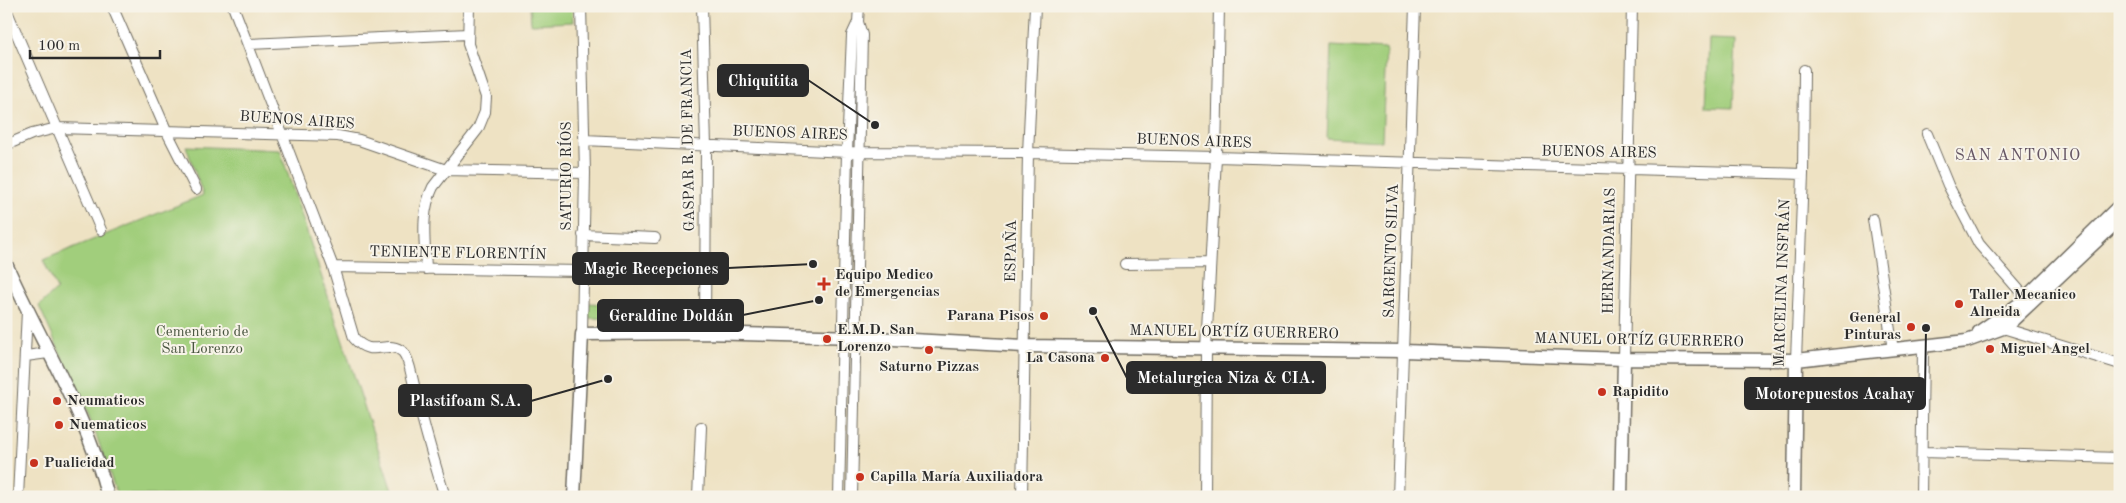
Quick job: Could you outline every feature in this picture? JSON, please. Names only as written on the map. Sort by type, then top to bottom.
[{"type":"main road","points":[[1967,341],[2025,297],[2120,205]]},
{"type":"main road","points":[[2003,328],[2120,219]]},
{"type":"main road","points":[[6,264],[27,311],[85,425],[108,497]]},
{"type":"main road","name":"MANUEL ORTÍZ GUERRERO","points":[[582,334],[705,333],[856,337],[1025,346],[1404,351],[1624,359],[1796,360],[1967,341],[2003,328]]},
{"type":"main road","name":"SATURIO RÍOS","points":[[574,497],[582,334]]},
{"type":"main road","name":"HERNANDARIAS","points":[[1621,497],[1624,359]]},
{"type":"main road","name":"MARCELINA INSFRÁN","points":[[1794,497],[1796,360]]},
{"type":"street","points":[[112,6],[166,130],[196,189]]},
{"type":"street","points":[[233,6],[333,267],[354,338],[367,349],[393,347],[403,353],[409,364],[423,425],[445,497]]},
{"type":"street","points":[[426,269],[424,217],[428,197],[433,187],[478,129],[485,112],[486,97],[468,44],[468,6]]},
{"type":"street","name":"SATURIO RÍOS","points":[[582,6],[585,173],[582,334]]},
{"type":"street","name":"GASPAR R. DE FRANCIA","points":[[702,6],[706,146],[705,333]]},
{"type":"street","points":[[852,497],[862,35],[858,22],[858,6]]},
{"type":"street","name":"ESPAÑA","points":[[1022,497],[1028,153],[1035,6]]},
{"type":"street","points":[[1205,497],[1206,349],[1216,157],[1219,6]]},
{"type":"street","name":"SARGENTO SILVA","points":[[1398,497],[1415,6]]},
{"type":"street","name":"HERNANDARIAS","points":[[1624,359],[1632,6]]},
{"type":"street","points":[[6,9],[101,230]]},
{"type":"street","points":[[839,497],[847,152],[852,34],[858,22]]},
{"type":"street","points":[[249,44],[468,34]]},
{"type":"street","name":"MARCELINA INSFRÁN","points":[[1796,360],[1804,174],[1804,70]]},
{"type":"street","points":[[850,78],[861,79]]},
{"type":"street","name":"BUENOS AIRES","points":[[6,146],[32,134],[57,128],[283,133],[338,136],[359,140],[446,170],[585,173]]},
{"type":"street","points":[[1927,134],[1944,176],[1979,244],[2025,297]]},
{"type":"street","name":"BUENOS AIRES","points":[[584,140],[847,152],[1216,157],[1804,174]]},
{"type":"street","points":[[1873,219],[1893,350]]},
{"type":"street","points":[[583,235],[655,238]]},
{"type":"street","points":[[1125,264],[1210,263]]},
{"type":"street","name":"TENIENTE FLORENTÍN","points":[[333,267],[582,272]]},
{"type":"street","points":[[18,497],[27,311]]},
{"type":"street","points":[[2003,328],[2120,364]]},
{"type":"street","points":[[1921,497],[1923,347]]},
{"type":"street","points":[[26,356],[48,353]]},
{"type":"street","points":[[698,497],[701,428]]},
{"type":"street","points":[[1923,452],[2120,458]]},
{"type":"green space","points":[[530,6],[572,6],[573,22],[531,24]]},
{"type":"green space","points":[[1709,39],[1736,40],[1733,108],[1706,107]]},
{"type":"green space","points":[[1331,46],[1386,49],[1382,141],[1327,138]]},
{"type":"green space","name":"Cementerio de San Lorenzo","points":[[186,146],[280,150],[394,497],[117,495],[92,423],[39,306],[57,289],[43,260],[203,195]]},
{"type":"green space","points":[[588,303],[623,305],[622,319],[587,318]]},
{"type":"place","name":"Chiquitita","points":[[875,125]]},
{"type":"place","name":"Magic Recepciones","points":[[813,264]]},
{"type":"place","name":"Equipo Medico de Emergencias","points":[[824,284]]},
{"type":"place","name":"Geraldine Doldán","points":[[819,300]]},
{"type":"place","name":"Taller Mecanico Alneida","points":[[1959,304]]},
{"type":"place","name":"Metalurgica Niza & CIA.","points":[[1093,311]]},
{"type":"place","name":"Parana Pisos","points":[[1044,316]]},
{"type":"place","name":"General Pinturas","points":[[1911,327]]},
{"type":"place","name":"Motorepuestos Acahay","points":[[1926,328]]},
{"type":"place","name":"E.M.D. San Lorenzo","points":[[827,339]]},
{"type":"place","name":"Miguel Angel","points":[[1990,349]]},
{"type":"place","name":"Saturno Pizzas","points":[[929,350]]},
{"type":"place","name":"La Casona","points":[[1105,358]]},
{"type":"place","name":"Plastifoam S.A.","points":[[608,379]]},
{"type":"place","name":"Rapidito","points":[[1602,392]]},
{"type":"place","name":"Neumaticos","points":[[57,401]]},
{"type":"place","name":"Nuematicos","points":[[59,425]]},
{"type":"place","name":"Pualicidad","points":[[34,463]]},
{"type":"place","name":"Capilla María Auxiliadora","points":[[860,477]]},
{"type":"district","name":"SAN ANTONIO","points":[[2018,156]]}]
